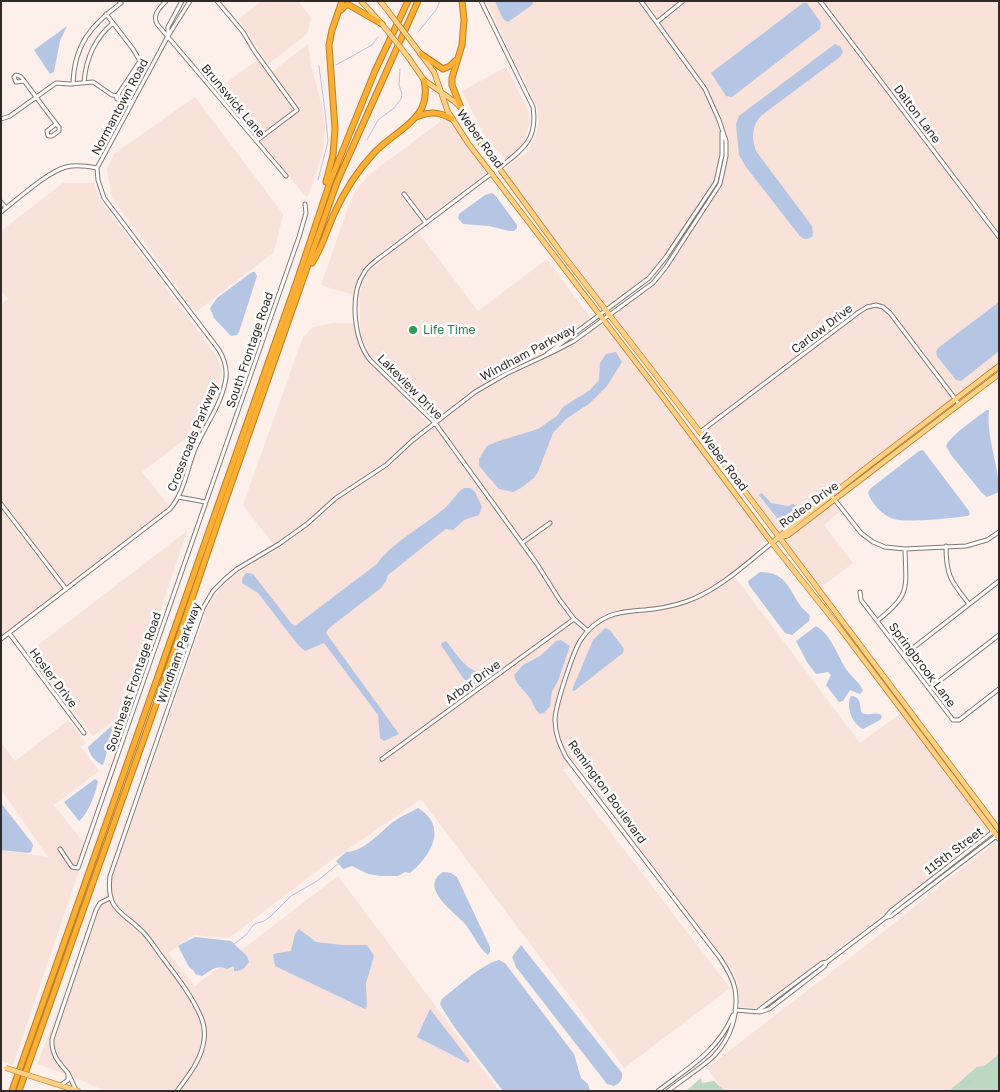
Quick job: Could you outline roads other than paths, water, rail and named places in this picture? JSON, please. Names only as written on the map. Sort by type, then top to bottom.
[{"type":"highway","points":[[297,281],[323,196],[333,155],[334,109],[329,45],[342,1]]},
{"type":"highway","points":[[12,1091],[297,281],[330,182],[375,71],[408,1]]},
{"type":"highway","points":[[19,1091],[338,182],[418,1]]},
{"type":"highway","points":[[461,108],[452,85],[452,78],[464,33],[462,1]]},
{"type":"highway","points":[[337,15],[343,7],[350,5],[382,24]]},
{"type":"highway","points":[[420,54],[442,69],[450,66],[459,54]]},
{"type":"highway","points":[[308,270],[316,258],[334,214],[361,168],[383,143],[416,117],[424,105],[426,90],[424,80]]},
{"type":"highway","points":[[416,117],[434,113],[452,120]]},
{"type":"main road","name":"Weber Road","points":[[361,1],[382,24],[424,80],[461,108],[476,137],[499,168],[998,828]]},
{"type":"main road","name":"Weber Road","points":[[380,1],[434,72],[452,120],[772,543],[839,627],[997,835]]},
{"type":"main road","name":"Rodeo Drive","points":[[780,538],[788,535],[833,497],[957,402],[999,366]]},
{"type":"main road","name":"Rodeo Drive","points":[[957,402],[999,374]]},
{"type":"main road","name":"Remington Boulevard","points":[[772,543],[780,538]]},
{"type":"main road","points":[[4,1068],[73,1090]]},
{"type":"street","points":[[73,84],[75,67],[83,42],[94,25],[121,3],[119,1]]},
{"type":"street","name":"Brunswick Lane","points":[[166,1],[155,16],[157,24],[286,176]]},
{"type":"street","name":"Normantown Road","points":[[168,36],[168,27],[182,1]]},
{"type":"street","name":"Normantown Road","points":[[1,212],[53,172],[64,167],[98,168],[168,36],[190,1]]},
{"type":"street","points":[[218,1],[243,32],[296,110],[256,141]]},
{"type":"street","points":[[481,1],[533,107],[535,119],[533,133],[526,146],[499,168]]},
{"type":"street","points":[[545,355],[600,315],[608,313],[653,283],[666,267],[710,200],[720,184],[724,171],[726,141],[705,89],[641,1]]},
{"type":"street","points":[[657,22],[683,1]]},
{"type":"street","name":"Dalton Lane","points":[[820,1],[999,237]]},
{"type":"street","points":[[106,14],[140,60],[116,96]]},
{"type":"street","points":[[84,82],[93,46],[102,33],[113,23]]},
{"type":"street","points":[[24,81],[56,124]]},
{"type":"street","points":[[1,119],[10,116],[35,96],[56,83],[93,82],[116,96],[117,99],[131,104]]},
{"type":"street","points":[[603,320],[608,313],[649,278],[706,198],[716,182],[719,170],[722,132]]},
{"type":"street","name":"Crossroads Parkway","points":[[1,638],[170,509],[178,497],[194,452],[213,416],[225,384],[226,365],[219,350],[104,198],[98,180],[98,168]]},
{"type":"street","name":"Lakeview Drive","points":[[492,173],[378,259],[364,273],[357,292],[357,334],[364,352],[370,360],[435,423],[541,570],[551,590],[574,619],[588,631]]},
{"type":"street","points":[[404,194],[426,223]]},
{"type":"street","points":[[1,202],[6,208]]},
{"type":"street","name":"South Frontage Road","points":[[206,502],[302,230],[306,213],[305,204]]},
{"type":"street","name":"Carlow Drive","points":[[700,432],[858,313],[867,307],[876,305],[883,307],[894,317],[957,402]]},
{"type":"street","name":"Windham Parkway","points":[[110,898],[110,876],[196,626],[203,608],[213,591],[237,569],[279,544],[315,518],[345,491],[386,465],[413,440],[490,383],[574,341],[603,320]]},
{"type":"street","points":[[178,497],[206,502]]},
{"type":"street","points":[[833,497],[861,533],[885,547],[905,549],[977,544],[999,532]]},
{"type":"street","name":"Southeast Frontage Road","points":[[60,849],[68,863],[75,869],[78,868],[206,502]]},
{"type":"street","points":[[1,504],[66,589]]},
{"type":"street","points":[[522,543],[550,523]]},
{"type":"street","name":"Remington Boulevard","points":[[668,1091],[713,1056],[724,1043],[731,1030],[735,1010],[735,988],[729,972],[720,958],[566,757],[559,743],[555,719],[557,705],[580,642],[588,631],[600,621],[610,616],[670,607],[702,595],[772,543]]},
{"type":"street","points":[[946,546],[946,568],[969,604]]},
{"type":"street","points":[[877,621],[895,606],[904,591],[906,581],[905,549]]},
{"type":"street","points":[[904,655],[999,581]]},
{"type":"street","name":"Springbrook Lane","points":[[860,592],[861,600],[953,720],[959,720],[999,689]]},
{"type":"street","name":"Arbor Drive","points":[[382,759],[574,619]]},
{"type":"street","name":"Hosler Drive","points":[[9,633],[84,734]]},
{"type":"street","points":[[929,689],[999,635]]},
{"type":"street","name":"115th Street","points":[[735,1010],[759,1010],[760,1012],[774,1006],[825,966],[826,962],[885,918],[891,911],[997,835],[998,828]]},
{"type":"street","points":[[73,1090],[68,1073],[54,1057],[51,1049],[52,1039],[96,910],[100,903],[110,898],[117,910],[143,932],[174,973],[202,1019],[204,1041],[201,1052],[178,1091]]},
{"type":"street","name":"Remington Boulevard","points":[[658,1091],[708,1053],[723,1035],[735,1010]]},
{"type":"street","points":[[60,1086],[68,1080],[68,1073]]},
{"type":"water","points":[[495,1],[532,1],[533,3],[508,22],[503,19]]},
{"type":"water","points":[[803,3],[807,3],[821,23],[820,29],[732,97],[726,96],[711,73]]},
{"type":"water","points":[[67,26],[60,41],[54,72],[50,74],[34,50]]},
{"type":"water","points":[[835,44],[840,46],[843,52],[840,57],[762,115],[756,123],[753,132],[756,151],[812,226],[813,236],[806,239],[799,235],[746,167],[739,155],[736,124],[739,116]]},
{"type":"water","points":[[492,193],[517,225],[514,231],[489,226],[463,224],[458,218],[459,214],[485,195]]},
{"type":"water","points":[[252,272],[255,272],[257,276],[239,332],[237,335],[231,336],[214,318],[210,308],[217,298]]},
{"type":"water","points":[[999,302],[999,351],[961,381],[956,380],[937,356],[938,348]]},
{"type":"water","points":[[616,352],[622,362],[607,386],[590,403],[566,419],[553,433],[534,478],[513,492],[499,489],[479,466],[479,459],[487,446],[538,429],[557,416],[563,407],[590,390],[599,380],[600,363],[606,354]]},
{"type":"water","points":[[989,410],[989,431],[999,492],[987,497],[951,455],[946,446],[964,427]]},
{"type":"water","points":[[923,450],[969,511],[970,514],[968,516],[920,520],[894,519],[881,512],[871,500],[868,492],[871,488],[919,451]]},
{"type":"water","points":[[464,488],[471,488],[475,492],[482,507],[479,515],[464,520],[453,530],[446,529],[438,535],[388,575],[381,588],[328,629],[326,633],[399,734],[384,741],[380,738],[378,715],[324,643],[305,651],[298,645],[258,593],[242,583],[242,579],[246,573],[253,574],[295,626],[377,564],[391,548],[437,515]]},
{"type":"water","points":[[762,493],[771,503],[788,506],[793,504],[796,506],[794,510],[778,519],[759,495]]},
{"type":"water","points":[[760,572],[775,575],[785,582],[801,607],[810,616],[809,621],[792,635],[785,633],[749,585],[748,581]]},
{"type":"water","points":[[816,626],[830,639],[846,669],[860,685],[863,691],[860,694],[850,690],[843,701],[839,702],[826,685],[831,675],[828,672],[816,674],[807,662],[796,641]]},
{"type":"water","points":[[605,628],[610,630],[624,649],[623,653],[574,691],[572,690],[593,640]]},
{"type":"water","points":[[561,640],[570,646],[558,681],[552,691],[550,706],[544,713],[540,714],[514,675],[523,665],[540,656],[556,641]]},
{"type":"water","points":[[446,641],[469,668],[481,673],[482,678],[471,685],[463,678],[441,645]]},
{"type":"water","points":[[851,696],[859,700],[862,713],[880,714],[882,717],[880,720],[863,729],[859,727],[851,715],[849,700]]},
{"type":"water","points":[[116,722],[103,765],[93,758],[88,747]]},
{"type":"water","points":[[95,779],[98,781],[93,797],[79,821],[64,802]]},
{"type":"water","points":[[1,803],[32,843],[31,852],[1,850]]},
{"type":"water","points":[[418,808],[427,815],[432,823],[434,840],[425,858],[410,873],[405,872],[398,876],[368,874],[352,866],[343,869],[336,861],[346,852],[359,849],[393,822]]},
{"type":"water","points":[[443,872],[451,873],[457,877],[490,947],[488,955],[465,924],[441,900],[436,892],[434,885],[436,878]]},
{"type":"water","points":[[299,929],[316,942],[367,945],[374,956],[366,983],[367,1006],[365,1009],[275,966],[273,954],[291,951],[295,934]]},
{"type":"water","points":[[195,937],[231,941],[247,956],[249,962],[239,971],[234,971],[234,966],[227,969],[220,967],[202,976],[195,974],[178,946]]},
{"type":"water","points":[[521,945],[622,1073],[618,1084],[614,1086],[607,1084],[516,967],[512,957]]},
{"type":"water","points":[[499,960],[505,963],[574,1054],[581,1078],[588,1084],[590,1091],[503,1091],[455,1028],[440,1004],[442,999],[477,971]]},
{"type":"water","points":[[430,1009],[470,1061],[468,1063],[417,1037]]},
{"type":"waterway","points":[[418,32],[436,10],[440,1]]},
{"type":"waterway","points":[[336,65],[372,45],[378,37]]},
{"type":"waterway","points":[[318,180],[328,141],[319,66]]},
{"type":"waterway","points":[[367,140],[378,120],[394,108],[401,99],[402,94],[399,85],[400,69]]},
{"type":"waterway","points":[[234,944],[246,935],[254,924],[270,917],[291,896],[317,881],[338,864]]},
{"type":"place","name":"Life Time","points":[[413,330]]}]
